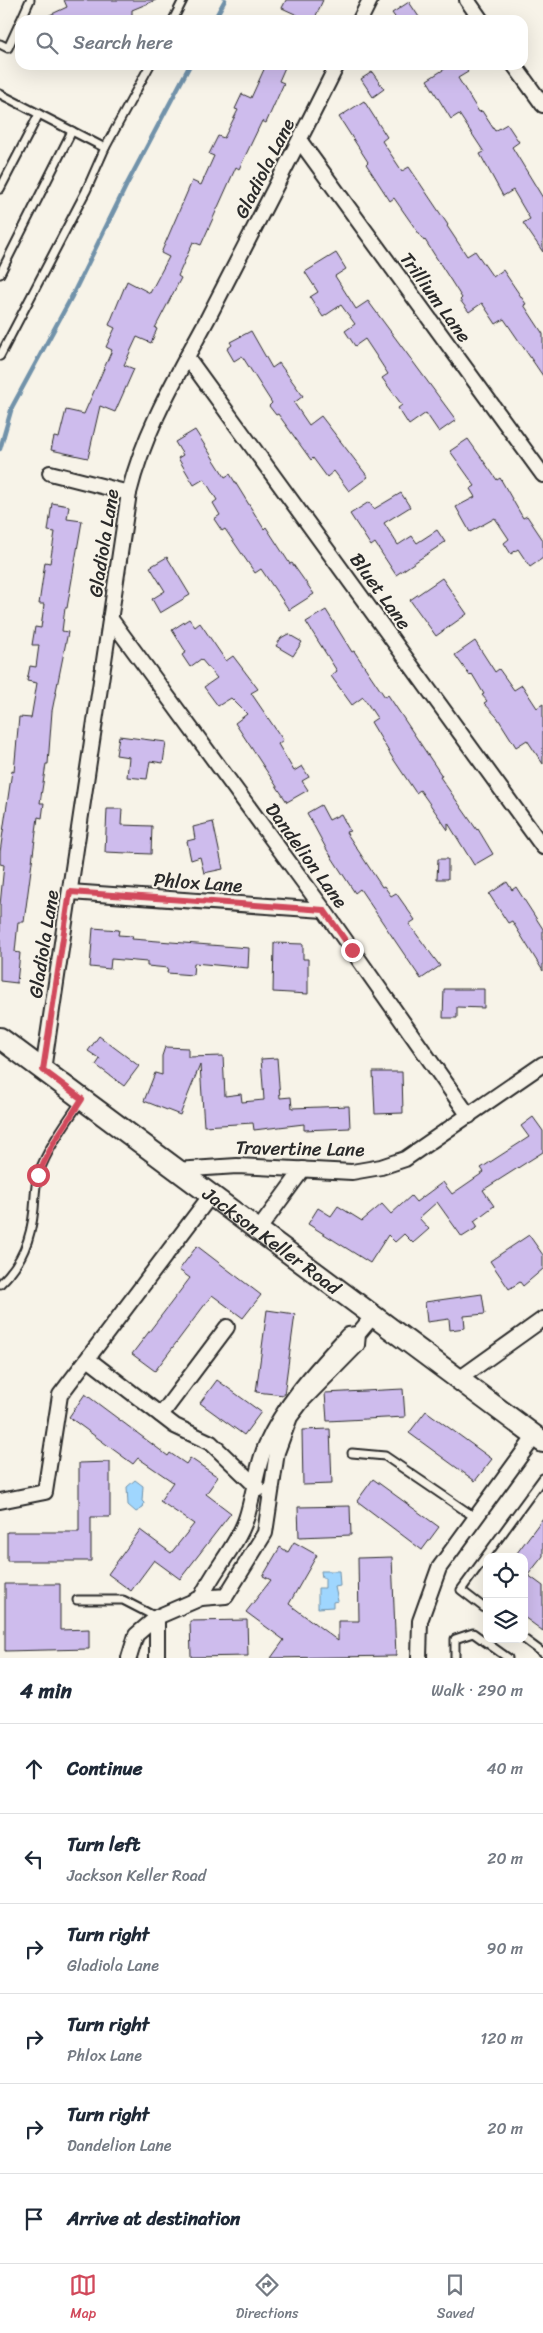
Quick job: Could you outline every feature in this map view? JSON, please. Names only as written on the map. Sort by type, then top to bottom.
[{"type":"main road","name":"Jackson Keller Road","points":[[0,1038],[539,1439]]},
{"type":"street","points":[[362,15],[370,0]]},
{"type":"street","points":[[466,0],[477,15]]},
{"type":"street","name":"Gladiola Lane","points":[[43,1070],[129,493],[142,448],[335,70]]},
{"type":"street","points":[[518,70],[543,105]]},
{"type":"street","name":"Trillium Lane","points":[[300,141],[543,475]]},
{"type":"street","name":"Bluet Lane","points":[[187,357],[543,847]]},
{"type":"street","points":[[50,473],[129,493]]},
{"type":"street","name":"Dandelion Lane","points":[[110,618],[324,910],[469,1116]]},
{"type":"street","name":"Phlox Lane","points":[[70,892],[324,910]]},
{"type":"street","name":"Travertine Lane","points":[[176,1170],[238,1166],[352,1172],[381,1167],[405,1159],[543,1064]]},
{"type":"street","points":[[259,1229],[303,1169]]},
{"type":"street","points":[[0,1502],[45,1492],[60,1395],[211,1195]]},
{"type":"street","points":[[129,1658],[136,1635],[157,1618],[201,1598],[226,1596],[265,1533],[277,1452],[290,1417],[302,1401],[357,1345],[358,1334],[373,1316]]},
{"type":"street","points":[[459,1379],[543,1319]]},
{"type":"street","points":[[161,1415],[227,1327]]},
{"type":"street","points":[[201,1598],[207,1584],[232,1548],[246,1519],[258,1469],[266,1446],[297,1392],[348,1335],[358,1334]]},
{"type":"street","points":[[88,1359],[175,1426],[212,1443],[254,1484],[270,1504]]},
{"type":"street","points":[[419,1658],[420,1621],[439,1568],[539,1439]]},
{"type":"street","points":[[258,1469],[274,1474]]},
{"type":"street","points":[[232,1548],[248,1560]]},
{"type":"street","points":[[157,1618],[157,1658]]},
{"type":"lane","points":[[23,15],[30,0]]},
{"type":"lane","points":[[176,15],[183,0]]},
{"type":"lane","points":[[0,44],[8,48],[15,32]]},
{"type":"lane","points":[[0,356],[86,192],[105,148],[147,70]]},
{"type":"lane","points":[[0,94],[105,148]]},
{"type":"lane","points":[[0,189],[39,114]]},
{"type":"lane","points":[[0,274],[72,131]]},
{"type":"lane","points":[[0,1284],[16,1266],[26,1250],[32,1227],[38,1175],[54,1142],[82,1099]]},
{"type":"lane","points":[[352,1453],[385,1456],[476,1518]]},
{"type":"lane","points":[[483,1607],[461,1590],[543,1478]]},
{"type":"lane","points":[[77,1600],[123,1600],[157,1618]]},
{"type":"lane","points":[[455,1658],[455,1639],[473,1632],[508,1658]]},
{"type":"lane","points":[[528,1642],[543,1653]]},
{"type":"water","points":[[135,1480],[143,1486],[142,1501],[144,1503],[143,1508],[136,1512],[128,1505],[127,1487]]},
{"type":"water","points":[[321,1571],[339,1571],[340,1586],[335,1587],[338,1601],[333,1602],[333,1607],[318,1608],[318,1588],[325,1588],[325,1578],[322,1578]]},
{"type":"building","points":[[64,0],[156,0],[132,10],[132,15],[50,15],[67,7]]},
{"type":"building","points":[[286,0],[323,0],[316,15],[297,15],[282,8]]},
{"type":"building","points":[[409,2],[418,15],[393,15],[392,13]]},
{"type":"building","points":[[264,70],[284,70],[279,81],[284,83],[266,123],[262,121],[239,169],[236,167],[201,245],[193,242],[178,276],[181,278],[155,328],[157,329],[151,343],[137,337],[124,365],[134,369],[115,412],[100,406],[88,458],[51,450],[54,437],[59,438],[66,410],[84,414],[112,350],[106,347],[115,328],[109,325],[127,281],[150,293],[169,257],[161,253],[192,181],[201,185],[214,156],[209,154],[218,136],[224,138],[238,110],[235,109],[242,94],[251,98]]},
{"type":"building","points":[[443,70],[467,70],[468,72],[458,78],[479,112],[482,111],[495,131],[507,124],[519,142],[512,147],[543,198],[543,252],[523,223],[530,219],[513,190],[503,196],[480,154],[484,152],[459,114],[451,119],[427,80]]},
{"type":"building","points":[[372,72],[384,89],[373,97],[361,79]]},
{"type":"building","points":[[364,101],[387,137],[382,141],[402,171],[409,167],[467,256],[475,251],[493,277],[503,270],[526,304],[524,305],[543,334],[543,376],[504,319],[496,324],[482,303],[469,312],[425,240],[394,198],[390,201],[339,117]]},
{"type":"building","points":[[336,253],[346,269],[335,276],[356,309],[368,301],[456,420],[439,432],[426,413],[409,425],[398,408],[402,405],[382,378],[388,374],[365,339],[355,346],[345,331],[355,324],[341,305],[323,317],[310,297],[318,292],[305,272]]},
{"type":"building","points":[[251,331],[272,368],[279,363],[303,396],[294,403],[309,425],[321,416],[368,477],[349,491],[334,471],[327,477],[313,458],[311,460],[278,414],[276,415],[269,406],[272,403],[242,356],[234,361],[227,349],[232,345],[230,342]]},
{"type":"building","points":[[195,430],[225,477],[230,474],[264,529],[266,527],[290,564],[292,563],[314,594],[289,610],[261,569],[255,573],[225,529],[222,531],[214,519],[220,515],[213,503],[217,500],[204,479],[194,485],[178,458],[183,455],[175,442]]},
{"type":"building","points":[[468,439],[497,480],[500,478],[523,518],[527,516],[543,540],[543,558],[530,567],[518,549],[511,554],[504,543],[509,539],[495,518],[470,532],[456,507],[475,497],[470,489],[475,486],[450,451]]},
{"type":"building","points":[[401,493],[410,507],[384,523],[398,545],[412,536],[417,543],[437,530],[445,542],[396,575],[375,543],[371,546],[350,514],[369,502],[374,509]]},
{"type":"building","points":[[52,503],[69,506],[67,519],[82,521],[67,608],[65,608],[62,631],[68,632],[52,711],[48,764],[46,764],[40,803],[44,803],[42,818],[38,817],[24,922],[18,922],[15,952],[20,953],[17,983],[0,981],[0,905],[4,865],[0,864],[0,852],[12,771],[14,772],[19,717],[31,718],[37,683],[27,681],[30,666],[36,667],[39,645],[32,645],[35,627],[41,628],[44,604],[39,604],[45,562],[50,563],[55,532],[48,531]]},
{"type":"building","points":[[167,557],[190,595],[160,613],[152,599],[165,591],[150,567]]},
{"type":"building","points":[[442,578],[467,614],[436,636],[410,600]]},
{"type":"building","points":[[326,610],[352,652],[354,651],[385,697],[388,695],[442,776],[440,777],[478,829],[493,854],[474,865],[448,823],[448,830],[420,790],[416,793],[392,757],[371,722],[377,718],[363,697],[352,705],[331,676],[337,671],[306,622]]},
{"type":"building","points":[[189,619],[195,627],[200,623],[226,661],[233,656],[258,689],[251,693],[283,740],[278,744],[294,771],[302,766],[309,777],[302,781],[308,790],[287,802],[235,723],[247,714],[231,698],[218,706],[204,687],[217,678],[201,659],[190,667],[182,655],[186,652],[172,630]]},
{"type":"building","points":[[288,634],[302,642],[293,656],[276,646],[281,638]]},
{"type":"building","points":[[475,641],[495,672],[499,669],[514,690],[522,685],[537,708],[543,704],[543,764],[527,740],[516,747],[497,717],[484,703],[487,701],[472,674],[470,676],[455,655]]},
{"type":"building","points":[[119,736],[166,742],[163,763],[150,761],[147,779],[127,777],[129,757],[116,755]]},
{"type":"building","points":[[321,805],[329,820],[341,814],[350,831],[346,832],[382,887],[384,886],[391,896],[396,893],[415,920],[409,924],[440,966],[421,979],[360,889],[355,893],[327,850],[307,813]]},
{"type":"building","points":[[107,809],[122,809],[121,825],[152,826],[151,854],[105,852]]},
{"type":"building","points":[[213,822],[223,869],[204,873],[200,857],[191,860],[187,841],[195,839],[193,827]]},
{"type":"building","points":[[438,859],[448,859],[448,879],[437,879]]},
{"type":"building","points":[[507,882],[512,890],[516,887],[543,929],[543,971],[512,921],[508,923],[489,894]]},
{"type":"building","points":[[93,928],[119,930],[118,935],[133,936],[132,939],[249,948],[248,968],[194,963],[193,975],[167,973],[168,968],[147,966],[147,962],[111,959],[110,969],[90,967]]},
{"type":"building","points":[[274,943],[303,944],[303,959],[308,959],[308,994],[273,992]]},
{"type":"building","points":[[444,989],[484,989],[484,1008],[457,1007],[457,1018],[443,1018]]},
{"type":"building","points":[[99,1036],[139,1066],[124,1086],[96,1065],[100,1059],[88,1051]]},
{"type":"building","points":[[165,1047],[188,1048],[188,1057],[223,1056],[225,1096],[241,1094],[242,1102],[264,1100],[261,1059],[277,1058],[280,1098],[291,1097],[292,1108],[349,1106],[350,1128],[304,1130],[304,1124],[254,1130],[253,1123],[204,1126],[200,1065],[180,1115],[144,1101],[155,1073],[162,1075],[162,1056]]},
{"type":"building","points":[[373,1072],[402,1072],[403,1113],[375,1114]]},
{"type":"building","points":[[533,1117],[543,1131],[543,1152],[483,1190],[494,1206],[474,1221],[478,1227],[462,1237],[437,1202],[419,1218],[429,1229],[413,1243],[404,1234],[395,1242],[388,1235],[370,1263],[308,1224],[318,1208],[331,1216],[338,1206],[362,1221],[382,1204],[391,1214],[411,1196],[416,1202],[443,1182],[452,1194],[484,1172],[481,1168],[529,1137],[521,1126]]},
{"type":"building","points":[[529,1235],[543,1255],[543,1269],[523,1286],[520,1282],[509,1289],[490,1261]]},
{"type":"building","points":[[197,1246],[261,1295],[243,1318],[212,1295],[155,1371],[132,1354],[190,1278],[179,1270]]},
{"type":"building","points":[[482,1294],[485,1314],[464,1316],[465,1328],[450,1330],[449,1319],[427,1322],[425,1302]]},
{"type":"building","points":[[267,1310],[295,1314],[284,1395],[256,1392]]},
{"type":"building","points":[[217,1380],[261,1412],[244,1435],[200,1403]]},
{"type":"building","points":[[403,1389],[405,1417],[327,1421],[325,1393]]},
{"type":"building","points":[[85,1394],[168,1456],[170,1453],[186,1464],[190,1458],[218,1477],[206,1494],[231,1513],[180,1579],[154,1560],[131,1591],[108,1574],[140,1530],[171,1553],[194,1524],[160,1501],[173,1482],[138,1458],[133,1464],[69,1417]]},
{"type":"building","points":[[426,1411],[492,1459],[475,1481],[409,1433]]},
{"type":"building","points":[[330,1429],[332,1484],[303,1485],[302,1430]]},
{"type":"building","points":[[110,1462],[110,1517],[91,1517],[91,1561],[7,1561],[7,1532],[79,1532],[79,1463]]},
{"type":"building","points":[[373,1479],[439,1527],[422,1550],[357,1501]]},
{"type":"building","points":[[350,1506],[351,1535],[299,1537],[298,1507]]},
{"type":"building","points":[[543,1518],[543,1556],[528,1575],[528,1553],[517,1553]]},
{"type":"building","points":[[294,1542],[317,1555],[289,1604],[338,1641],[338,1621],[359,1621],[358,1558],[392,1557],[396,1656],[271,1658],[284,1640],[246,1612],[271,1580],[263,1576],[280,1547],[288,1552]]},
{"type":"building","points":[[528,1575],[543,1586],[543,1631],[528,1620]]},
{"type":"building","points":[[5,1584],[60,1584],[60,1630],[89,1629],[89,1649],[5,1651]]},
{"type":"building","points":[[247,1620],[248,1656],[191,1657],[190,1621]]},
{"type":"waterway","points":[[217,15],[225,0]]},
{"type":"waterway","points":[[0,449],[12,407],[71,298],[127,184],[187,70]]},
{"type":"route","points":[[38,1175],[54,1142],[82,1099],[43,1070],[70,892],[324,910],[352,950]]}]
